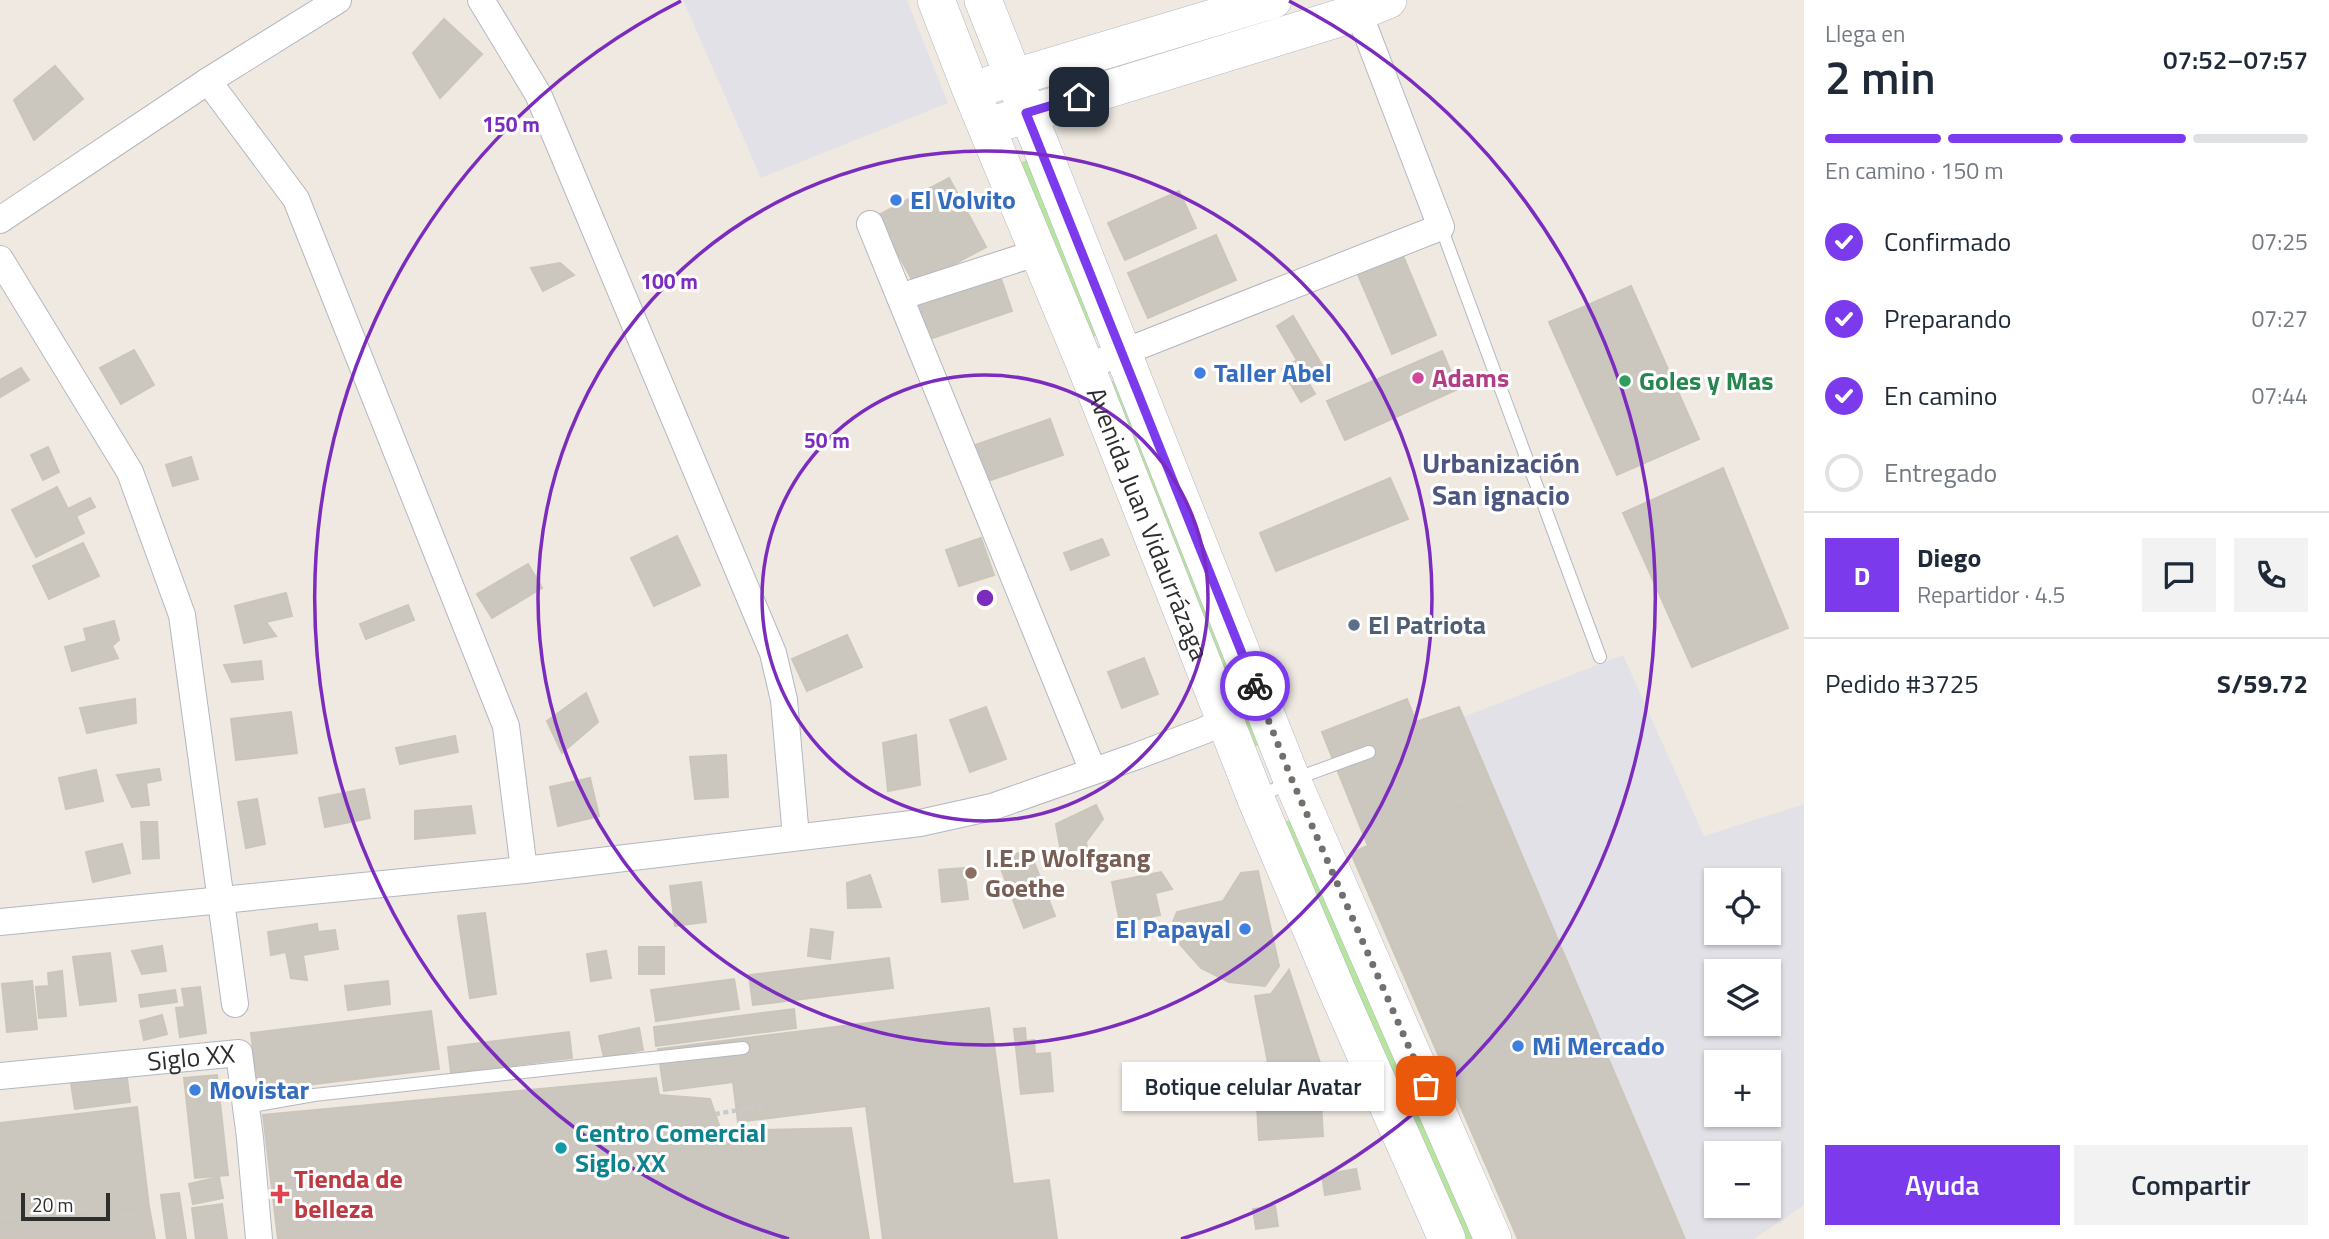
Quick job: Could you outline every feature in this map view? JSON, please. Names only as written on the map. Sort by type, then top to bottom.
[{"type":"main road","name":"Avenida Juan Vidaurrázaga","points":[[936,0],[1040,252],[1256,799],[1447,1239]]},
{"type":"main road","name":"Avenida Juan Vidaurrázaga","points":[[983,0],[1292,780],[1493,1239]]},
{"type":"main road","points":[[971,90],[1222,7],[1273,0]]},
{"type":"main road","points":[[988,128],[1026,113],[1238,49],[1367,4]]},
{"type":"street","points":[[0,220],[208,81],[338,0]]},
{"type":"street","points":[[481,0],[538,94],[773,653],[784,700],[796,837]]},
{"type":"street","points":[[1086,367],[1441,227],[1367,4]]},
{"type":"street","points":[[1222,7],[1238,49]]},
{"type":"street","points":[[208,81],[296,199],[506,726],[524,870]]},
{"type":"street","points":[[870,224],[1093,771]]},
{"type":"street","points":[[900,297],[1040,252]]},
{"type":"street","points":[[0,258],[130,472],[182,615],[235,1004]]},
{"type":"street","points":[[0,922],[524,870],[920,822],[992,807],[1203,731],[1226,720]]},
{"type":"street","name":"Siglo XX","points":[[0,1076],[239,1053],[247,1107],[259,1239]]},
{"type":"lane","points":[[1441,227],[1600,657]]},
{"type":"lane","points":[[1256,799],[1292,780],[1369,752]]},
{"type":"lane","points":[[247,1107],[314,1095],[743,1048]]},
{"type":"path","points":[[715,1114],[763,1106]]},
{"type":"shaded area","points":[[683,0],[907,0],[948,103],[761,178]]},
{"type":"shaded area","points":[[1623,655],[1704,836],[1804,804],[1804,1205],[1754,1239],[1686,1239],[1463,717]]},
{"type":"green space","points":[[1032,158],[1103,333],[1088,339],[1017,164]]},
{"type":"green space","points":[[1120,378],[1267,742],[1251,748],[1105,384]]},
{"type":"green space","points":[[1291,819],[1479,1239],[1460,1239],[1280,825]]},
{"type":"building","points":[[444,19],[482,54],[440,98],[413,53]]},
{"type":"building","points":[[55,66],[83,99],[34,140],[14,100]]},
{"type":"building","points":[[949,178],[986,247],[915,285],[877,216]]},
{"type":"building","points":[[1179,191],[1196,228],[1125,260],[1108,223]]},
{"type":"building","points":[[1216,235],[1236,280],[1148,318],[1128,273]]},
{"type":"building","points":[[1401,251],[1436,335],[1392,354],[1356,270]]},
{"type":"building","points":[[560,263],[574,275],[543,291],[531,268]]},
{"type":"building","points":[[1000,276],[1012,311],[924,341],[912,306]]},
{"type":"building","points":[[1631,286],[1699,439],[1617,475],[1549,322]]},
{"type":"building","points":[[1293,316],[1322,365],[1304,375],[1315,394],[1301,402],[1282,369],[1297,360],[1277,326]]},
{"type":"building","points":[[134,350],[154,385],[121,404],[100,368]]},
{"type":"building","points":[[1442,351],[1458,389],[1345,440],[1327,401]]},
{"type":"building","points":[[21,368],[29,380],[0,397],[0,380]]},
{"type":"building","points":[[1050,419],[1063,455],[985,482],[972,446]]},
{"type":"building","points":[[48,447],[59,472],[43,480],[31,455]]},
{"type":"building","points":[[191,457],[198,479],[173,486],[166,465]]},
{"type":"building","points":[[1723,468],[1788,628],[1692,667],[1623,513]]},
{"type":"building","points":[[1390,478],[1408,519],[1276,571],[1260,533]]},
{"type":"building","points":[[57,487],[68,509],[90,498],[95,507],[76,516],[84,533],[36,557],[12,510]]},
{"type":"building","points":[[677,536],[700,585],[654,606],[631,558]]},
{"type":"building","points":[[981,538],[994,575],[959,586],[946,550]]},
{"type":"building","points":[[1102,539],[1109,555],[1071,570],[1064,553]]},
{"type":"building","points":[[83,543],[99,576],[49,599],[33,566]]},
{"type":"building","points":[[528,564],[542,588],[492,618],[477,594]]},
{"type":"building","points":[[286,593],[292,616],[266,622],[276,636],[244,643],[235,606]]},
{"type":"building","points":[[408,605],[414,620],[366,639],[360,624]]},
{"type":"building","points":[[114,621],[119,640],[112,646],[118,658],[72,671],[65,647],[87,641],[84,629]]},
{"type":"building","points":[[847,635],[862,667],[807,691],[792,659]]},
{"type":"building","points":[[1144,658],[1158,694],[1122,708],[1108,672]]},
{"type":"building","points":[[261,661],[263,679],[232,682],[224,665]]},
{"type":"building","points":[[586,693],[598,722],[562,753],[547,721]]},
{"type":"building","points":[[135,699],[136,723],[87,733],[80,708]]},
{"type":"building","points":[[1407,699],[1416,722],[1459,707],[1495,792],[1368,846],[1322,732]]},
{"type":"building","points":[[986,707],[1006,759],[970,772],[950,720]]},
{"type":"building","points":[[291,712],[297,753],[236,760],[231,719]]},
{"type":"building","points":[[916,735],[920,785],[888,791],[883,743]]},
{"type":"building","points":[[455,736],[458,752],[400,764],[396,748]]},
{"type":"building","points":[[726,755],[728,797],[695,799],[690,757]]},
{"type":"building","points":[[159,769],[161,780],[146,783],[149,805],[132,807],[117,775]]},
{"type":"building","points":[[96,770],[103,801],[66,809],[59,778]]},
{"type":"building","points":[[590,778],[599,816],[558,826],[550,787]]},
{"type":"building","points":[[364,789],[370,818],[325,827],[319,798]]},
{"type":"building","name":"Mi Mercado","points":[[1495,792],[1685,1239],[1518,1239],[1351,853]]},
{"type":"building","points":[[257,799],[265,844],[246,848],[238,802]]},
{"type":"building","points":[[1096,805],[1103,819],[1086,842],[1087,848],[1061,852],[1056,824]]},
{"type":"building","points":[[471,806],[475,833],[415,839],[415,811]]},
{"type":"building","points":[[141,822],[157,822],[159,858],[143,859]]},
{"type":"building","points":[[122,844],[130,873],[93,882],[86,852]]},
{"type":"building","points":[[1029,849],[1055,916],[1024,928],[998,861]]},
{"type":"building","points":[[964,868],[968,899],[942,902],[939,870]]},
{"type":"building","points":[[1258,871],[1279,966],[1265,986],[1229,982],[1201,968],[1178,942],[1173,922],[1177,912],[1223,901],[1241,873]]},
{"type":"building","points":[[1161,872],[1172,889],[1155,893],[1160,915],[1120,923],[1112,882]]},
{"type":"building","points":[[870,875],[881,907],[848,908],[847,883]]},
{"type":"building","points":[[701,882],[706,922],[675,926],[670,886]]},
{"type":"building","points":[[485,913],[496,994],[470,998],[458,916]]},
{"type":"building","points":[[317,924],[318,932],[335,930],[338,949],[303,955],[307,980],[291,978],[286,952],[271,955],[268,932]]},
{"type":"building","points":[[811,929],[833,932],[830,959],[808,956]]},
{"type":"building","points":[[162,946],[166,971],[142,974],[132,951]]},
{"type":"building","points":[[639,947],[664,947],[664,974],[639,974]]},
{"type":"building","points":[[606,951],[611,978],[591,981],[587,954]]},
{"type":"building","points":[[110,953],[116,1001],[80,1005],[73,957]]},
{"type":"building","points":[[889,958],[893,988],[753,1005],[749,975]]},
{"type":"building","points":[[1289,970],[1320,1063],[1269,1068],[1255,996],[1271,994]]},
{"type":"building","points":[[62,971],[66,1016],[39,1018],[36,987],[49,986],[48,973]]},
{"type":"building","points":[[734,979],[739,1009],[656,1021],[651,990]]},
{"type":"building","points":[[32,981],[37,1029],[7,1032],[2,984]]},
{"type":"building","points":[[388,981],[390,1004],[348,1010],[345,986]]},
{"type":"building","points":[[200,987],[206,1033],[180,1037],[176,1008],[185,1007],[182,989]]},
{"type":"building","points":[[175,990],[177,1002],[141,1007],[139,995]]},
{"type":"building","points":[[989,1008],[1013,1184],[1049,1180],[1057,1239],[883,1239],[866,1106],[738,1122],[733,1082],[664,1091],[658,1049]]},
{"type":"building","points":[[794,1009],[796,1028],[656,1046],[654,1027]]},
{"type":"building","points":[[431,1011],[439,1069],[258,1091],[251,1033]]},
{"type":"building","points":[[162,1015],[167,1034],[144,1040],[140,1021]]},
{"type":"building","points":[[639,1028],[643,1050],[604,1057],[599,1036]]},
{"type":"building","points":[[1025,1028],[1026,1041],[1034,1040],[1035,1054],[1050,1053],[1053,1091],[1021,1094],[1014,1029]]},
{"type":"building","points":[[569,1032],[572,1058],[451,1073],[448,1047]]},
{"type":"building","points":[[126,1070],[130,1102],[75,1109],[70,1077]]},
{"type":"building","points":[[217,1075],[228,1175],[195,1178],[184,1078]]},
{"type":"building","name":"Centro Comercial Siglo XX","points":[[656,1078],[659,1095],[710,1099],[721,1131],[851,1128],[869,1239],[278,1239],[263,1115]]},
{"type":"building","points":[[1321,1103],[1323,1136],[1259,1140],[1257,1107]]},
{"type":"building","points":[[137,1107],[149,1207],[0,1224],[0,1123]]},
{"type":"building","points":[[1356,1169],[1360,1189],[1325,1195],[1322,1175]]},
{"type":"building","points":[[219,1177],[223,1198],[193,1204],[189,1184]]},
{"type":"building","points":[[179,1193],[186,1239],[167,1239],[161,1195]]},
{"type":"building","points":[[222,1204],[227,1239],[196,1239],[192,1208]]},
{"type":"building","points":[[1275,1206],[1278,1226],[1256,1229],[1253,1209]]},
{"type":"building","points":[[149,1207],[155,1239],[0,1239],[0,1224]]},
{"type":"way so far","points":[[1255,686],[1292,780],[1426,1086]]},
{"type":"place","name":"El Volvito","points":[[896,200]]},
{"type":"place","name":"Taller Abel","points":[[1200,373]]},
{"type":"place","name":"Adams","points":[[1418,378]]},
{"type":"place","name":"Goles y Mas","points":[[1625,381]]},
{"type":"place","name":"El Patriota","points":[[1354,625]]},
{"type":"place","name":"I.E.P Wolfgang Goethe","points":[[971,873]]},
{"type":"place","name":"El Papayal","points":[[1245,929]]},
{"type":"place","name":"Mi Mercado","points":[[1518,1046]]},
{"type":"place","name":"Botique celular Avatar","points":[[1426,1086]]},
{"type":"place","name":"Movistar","points":[[195,1090]]},
{"type":"place","name":"Centro Comercial Siglo XX","points":[[561,1148]]},
{"type":"place","name":"Tienda de belleza","points":[[280,1194]]},
{"type":"district","name":"Urbanización San ignacio","points":[[1501,479]]},
{"type":"route","points":[[1079,97],[1026,113],[1255,686]]}]
